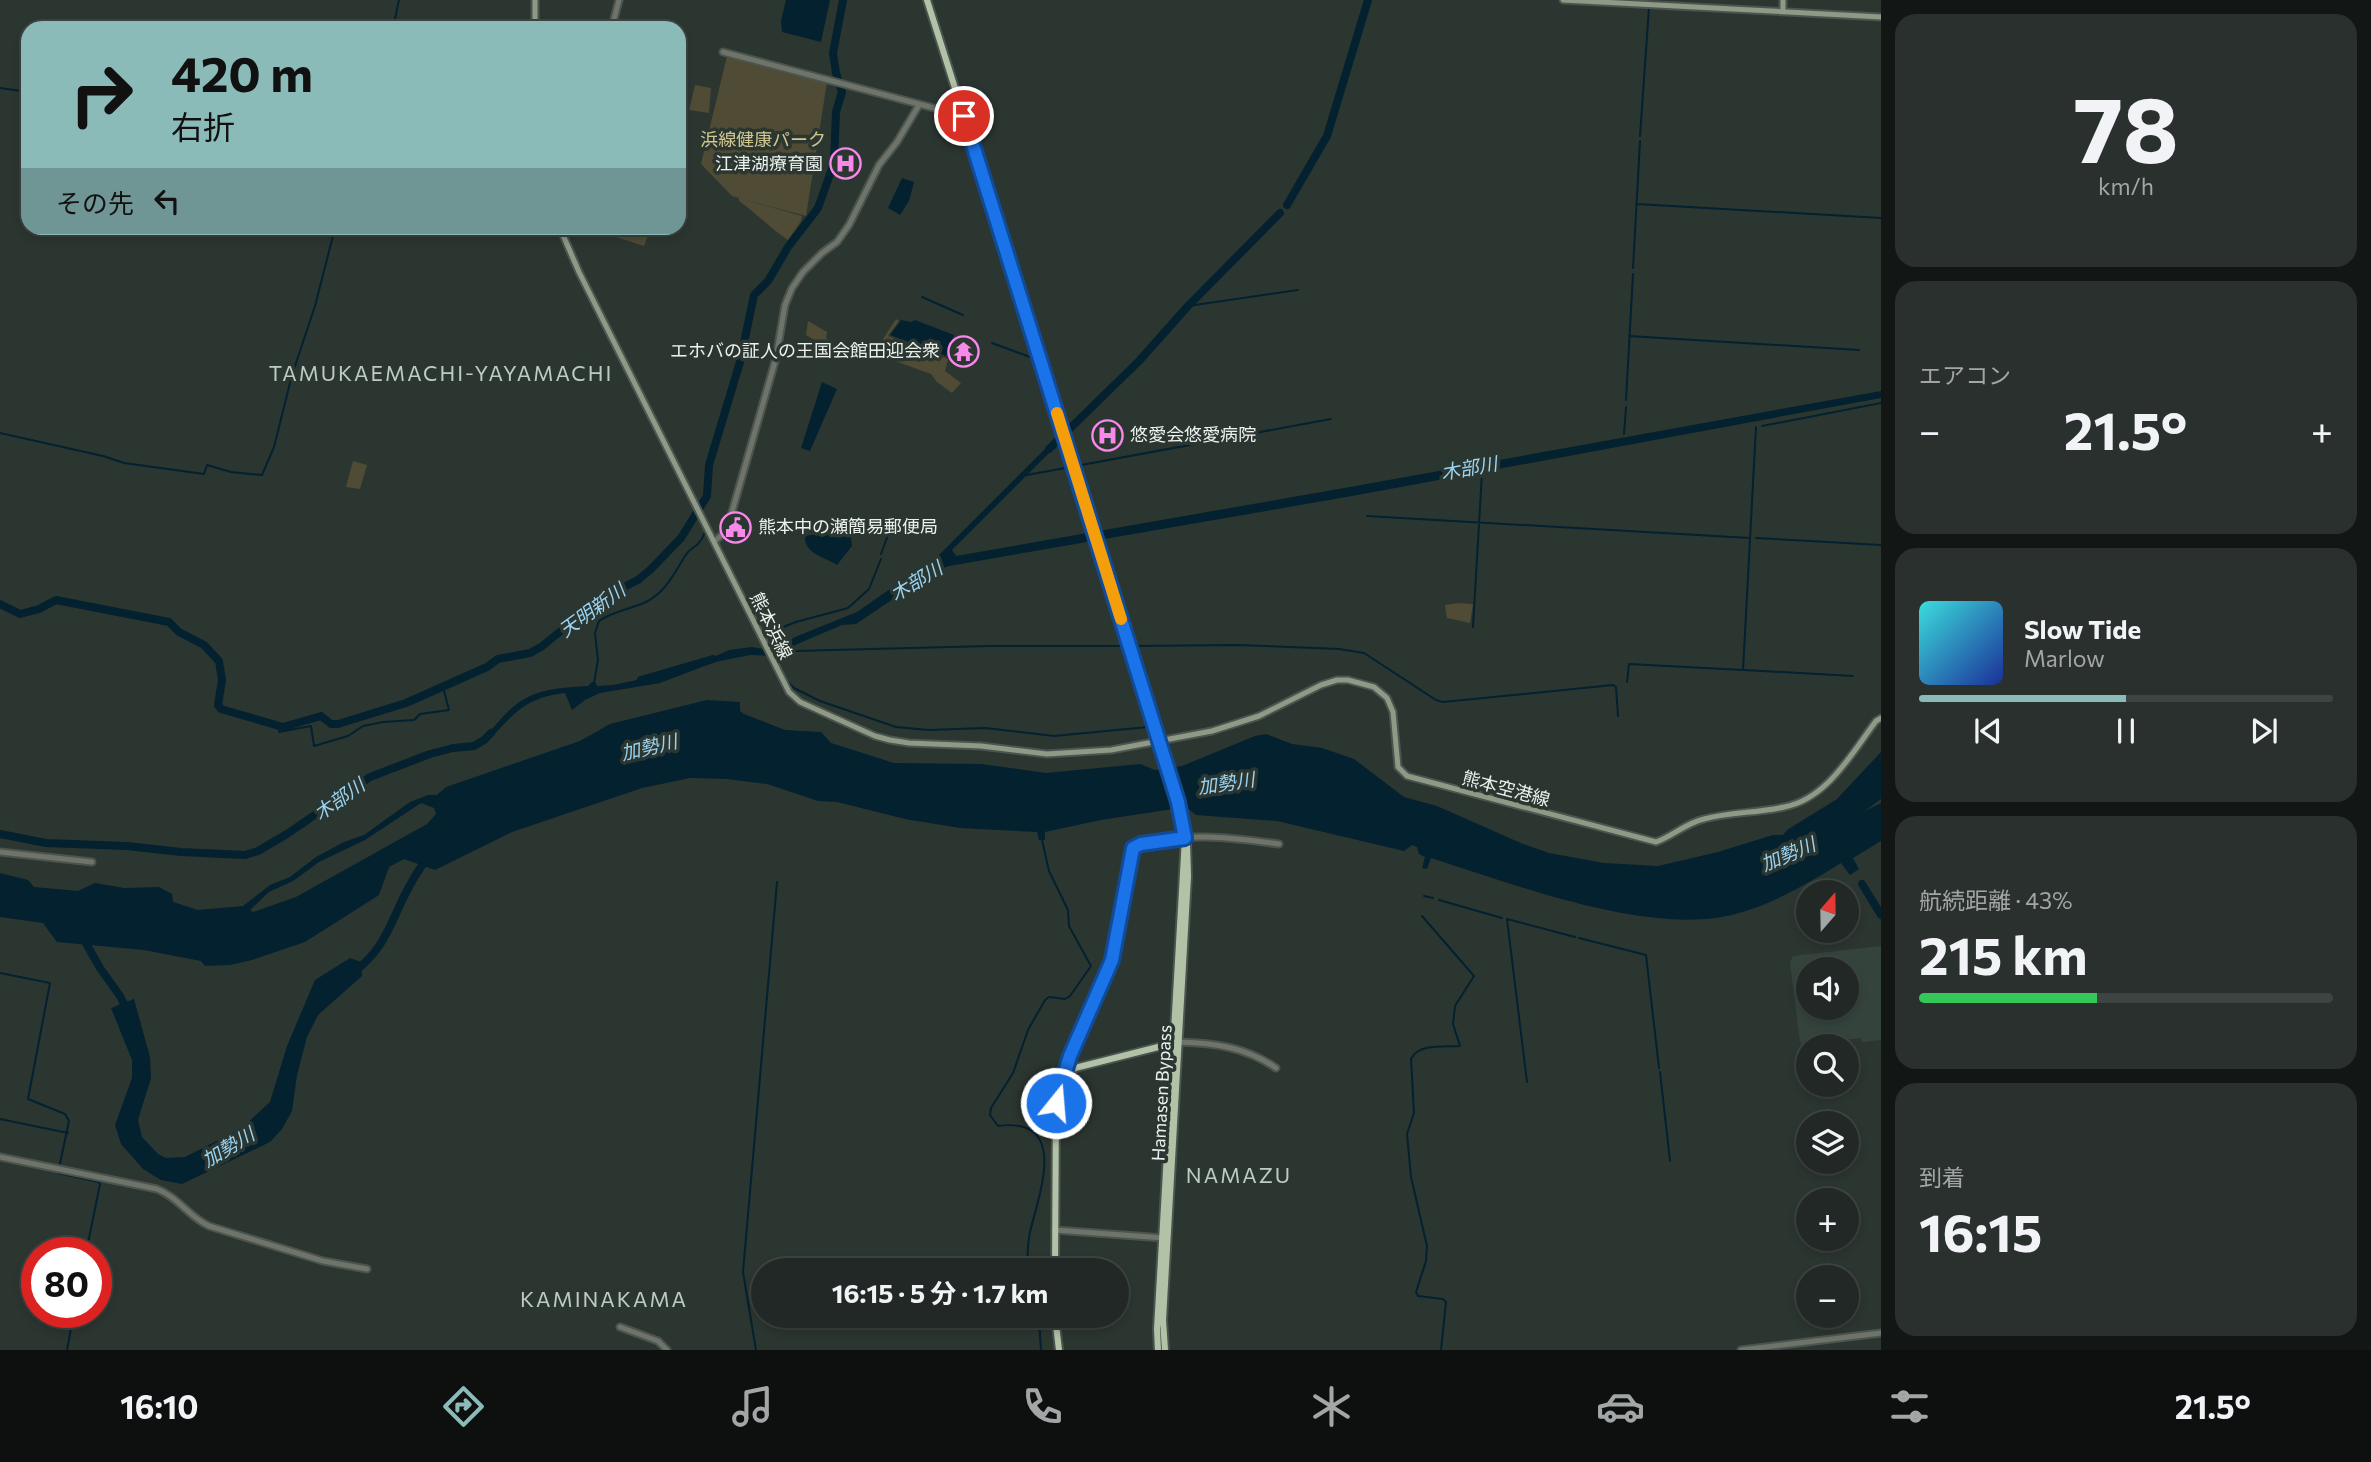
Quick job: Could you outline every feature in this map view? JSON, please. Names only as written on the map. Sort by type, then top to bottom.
[{"type":"highway","name":"Hamasen Bypass","points":[[927,0],[1178,802],[1185,842],[1166,1238],[1163,1320],[1165,1350]]},
{"type":"highway","points":[[1055,1258],[1056,1103],[1065,1073],[1176,1042]]},
{"type":"highway","name":"Hamasen Bypass","points":[[1158,1350],[1157,1329],[1166,1238]]},
{"type":"highway","points":[[1056,1328],[1059,1350]]},
{"type":"main road","points":[[535,0],[535,21]]},
{"type":"main road","points":[[1563,0],[1881,17]]},
{"type":"main road","points":[[1783,0],[1783,11]]},
{"type":"main road","name":"熊本浜線","points":[[563,235],[761,639],[789,692],[800,702],[865,732],[909,743],[981,746],[1047,754],[1111,750],[1159,742]]},
{"type":"main road","name":"熊本空港線","points":[[1159,742],[1247,721],[1337,680],[1360,682],[1374,687],[1391,705],[1397,764],[1402,774],[1656,842],[1704,819],[1787,807],[1802,802],[1830,780],[1881,718]]},
{"type":"street","points":[[614,21],[619,0]]},
{"type":"street","points":[[723,52],[964,116]]},
{"type":"street","points":[[715,541],[725,532],[730,519],[776,359],[785,305],[792,288],[803,272],[837,242],[849,225],[878,165],[897,142],[919,105]]},
{"type":"street","points":[[1065,1073],[1112,960],[1133,848],[1141,844],[1243,839],[1279,844]]},
{"type":"street","points":[[0,852],[92,862]]},
{"type":"street","points":[[1176,1042],[1219,1044],[1237,1048],[1276,1068]]},
{"type":"street","points":[[0,1157],[157,1189],[169,1194],[200,1222],[209,1226],[323,1261],[367,1269]]},
{"type":"street","points":[[1055,1230],[1166,1238]]},
{"type":"street","points":[[620,1327],[658,1341],[667,1350]]},
{"type":"street","points":[[1741,1350],[1881,1333]]},
{"type":"shaded area","points":[[1881,946],[1881,1040],[1862,1042],[1859,1034],[1799,1034],[1797,1020],[1859,1020],[1859,957],[1796,957],[1796,1010],[1790,962],[1793,956]]},
{"type":"green space","name":"浜線健康パーク","points":[[727,56],[827,82],[806,216],[746,200],[802,216],[788,240],[739,201],[739,198],[732,196],[701,164]]},
{"type":"green space","points":[[695,85],[711,88],[709,113],[689,110]]},
{"type":"green space","points":[[616,235],[648,235],[644,246]]},
{"type":"green space","points":[[896,319],[899,321],[888,336],[948,359],[945,371],[961,383],[952,393],[931,374],[881,356],[872,361],[870,359]]},
{"type":"green space","points":[[808,321],[827,332],[826,338],[830,341],[827,347],[806,335]]},
{"type":"green space","points":[[353,461],[367,465],[360,489],[346,487]]},
{"type":"green space","points":[[1473,604],[1470,623],[1447,618],[1445,605]]},
{"type":"water","points":[[786,0],[830,0],[821,42],[782,32],[781,21]]},
{"type":"water","points":[[902,178],[914,182],[909,201],[900,215],[888,208]]},
{"type":"water","points":[[901,320],[915,320],[954,335],[946,356],[890,335]]},
{"type":"water","points":[[822,382],[837,389],[810,451],[801,448]]},
{"type":"water","points":[[1881,391],[1881,398],[1352,496],[949,566],[933,572],[856,624],[842,625],[795,645],[794,651],[775,656],[750,655],[715,662],[660,683],[600,693],[572,710],[565,693],[551,695],[521,708],[487,742],[485,736],[513,707],[539,693],[588,686],[592,682],[597,686],[613,685],[685,670],[729,650],[752,647],[763,649],[782,645],[857,612],[939,555],[1056,438],[1058,444],[952,550],[956,556]]},
{"type":"water","points":[[850,529],[852,546],[837,565],[816,554],[806,542],[805,536]]},
{"type":"water","points":[[707,700],[740,702],[740,711],[744,714],[785,730],[821,732],[831,743],[894,763],[981,764],[1046,773],[1140,764],[1155,770],[1182,766],[1266,734],[1292,744],[1322,748],[1354,759],[1404,797],[1437,806],[1549,853],[1604,863],[1658,866],[1773,835],[1783,835],[1837,799],[1881,752],[1881,799],[1865,811],[1881,803],[1881,841],[1853,858],[1859,869],[1850,875],[1841,863],[1812,880],[1796,880],[1796,889],[1749,910],[1716,918],[1682,920],[1610,911],[1572,902],[1431,858],[1427,869],[1422,868],[1425,857],[1412,845],[1404,851],[1277,821],[1196,815],[1186,807],[1045,832],[1045,840],[1039,840],[1037,832],[960,828],[905,819],[837,802],[818,801],[767,784],[690,778],[642,788],[512,832],[435,870],[404,859],[389,867],[379,895],[305,942],[230,965],[205,966],[201,961],[144,950],[57,942],[43,923],[0,917],[0,873],[28,880],[34,887],[78,891],[95,883],[124,888],[159,887],[172,894],[173,902],[198,910],[243,906],[270,885],[290,877],[316,857],[364,835],[410,802],[428,795],[437,795],[446,787],[580,741],[610,724]],"holes":[[[421,803],[434,808],[436,814],[427,824],[296,897],[253,912],[250,910],[269,892],[293,881],[319,862],[365,840]]]},
{"type":"water","points":[[350,958],[361,962],[362,976],[318,1015],[307,1037],[297,1075],[292,1111],[282,1129],[270,1142],[182,1184],[161,1180],[143,1169],[121,1144],[115,1125],[132,1078],[132,1060],[111,1008],[134,999],[150,1057],[151,1078],[138,1120],[142,1137],[158,1154],[166,1158],[185,1157],[242,1128],[270,1102],[287,1046],[315,980]]},
{"type":"waterway","points":[[394,21],[399,0]]},
{"type":"waterway","name":"天明新川","points":[[0,604],[20,614],[39,609],[56,600],[169,622],[179,632],[204,645],[219,661],[222,680],[218,705],[221,709],[283,727],[321,716],[331,724],[338,724],[406,703],[487,667],[498,659],[530,653],[562,630],[593,613],[603,604],[606,596],[638,580],[651,569],[681,538],[707,496],[709,465],[740,362],[754,295],[768,281],[788,247],[818,208],[834,163],[836,112],[842,92],[833,53],[843,0]]},
{"type":"waterway","points":[[1287,205],[1327,136],[1368,0]]},
{"type":"waterway","points":[[1640,136],[1649,8]]},
{"type":"waterway","points":[[0,88],[21,91]]},
{"type":"waterway","points":[[1633,268],[1640,141]]},
{"type":"waterway","points":[[1637,204],[1881,218]]},
{"type":"waterway","points":[[1049,449],[1139,361],[1188,306],[1280,213]]},
{"type":"waterway","points":[[0,433],[124,463],[204,474],[207,465],[231,472],[262,475],[274,447],[333,235]]},
{"type":"waterway","points":[[1626,400],[1633,274]]},
{"type":"waterway","points":[[1188,306],[1298,290]]},
{"type":"waterway","points":[[922,297],[963,315]]},
{"type":"waterway","points":[[1629,336],[1859,350]]},
{"type":"waterway","points":[[992,343],[1030,357]]},
{"type":"waterway","points":[[1762,426],[1881,403]]},
{"type":"waterway","points":[[1624,434],[1626,407]]},
{"type":"waterway","points":[[1027,475],[1331,419]]},
{"type":"waterway","points":[[1627,682],[1629,664],[1743,670],[1756,427]]},
{"type":"waterway","points":[[1473,627],[1482,473]]},
{"type":"waterway","points":[[1367,516],[1750,538]]},
{"type":"waterway","points":[[881,554],[890,530]]},
{"type":"waterway","points":[[594,683],[598,660],[595,633],[599,621],[659,594],[705,532]]},
{"type":"waterway","points":[[1756,538],[1881,545]]},
{"type":"waterway","points":[[773,631],[848,608],[869,589],[881,559]]},
{"type":"waterway","points":[[1131,646],[1239,645],[1339,649],[1364,653],[1443,702],[1613,685],[1616,687],[1618,716]]},
{"type":"waterway","points":[[794,651],[1125,646]]},
{"type":"waterway","points":[[768,656],[773,667]]},
{"type":"waterway","name":"木部川","points":[[641,680],[713,659]]},
{"type":"waterway","points":[[1744,670],[1853,676]]},
{"type":"waterway","points":[[787,681],[794,688],[820,701],[896,727],[929,730],[985,728],[1054,736],[1148,727]]},
{"type":"waterway","points":[[280,725],[279,732],[311,726],[314,746],[348,736],[363,726],[414,720],[420,714],[449,710],[443,687]]},
{"type":"waterway","name":"木部川","points":[[0,834],[46,843],[245,855],[258,851],[287,834],[370,777],[430,754],[474,746],[491,733]]},
{"type":"waterway","points":[[1028,1258],[1029,1237],[1043,1179],[1042,1145],[1035,1133],[1020,1126],[998,1126],[990,1115],[991,1108],[1013,1073],[1028,1030],[1045,1000],[1049,997],[1065,999],[1070,996],[1091,966],[1069,926],[1068,910],[1049,871],[1042,840]]},
{"type":"waterway","name":"加勢川","points":[[353,973],[381,943],[412,881],[428,856]]},
{"type":"waterway","points":[[756,1350],[743,1272],[777,882]]},
{"type":"waterway","points":[[1862,884],[1881,915]]},
{"type":"waterway","points":[[1424,896],[1433,898]]},
{"type":"waterway","points":[[1439,900],[1502,918]]},
{"type":"waterway","points":[[1422,916],[1474,976],[1455,1006],[1453,1024],[1460,1046],[1426,1048],[1411,1059],[1414,1113],[1407,1134],[1411,1177],[1427,1246],[1426,1261],[1416,1292],[1418,1296],[1443,1299],[1446,1302],[1441,1350]]},
{"type":"waterway","points":[[1527,1082],[1507,919],[1575,937]]},
{"type":"waterway","name":"加勢川","points":[[83,938],[127,1010]]},
{"type":"waterway","points":[[1579,938],[1646,955],[1659,1068]]},
{"type":"waterway","points":[[0,973],[50,983],[28,1099],[65,1114],[69,1121],[58,1173],[100,1184],[89,1237]]},
{"type":"waterway","points":[[1660,1072],[1670,1161]]},
{"type":"waterway","points":[[0,1119],[68,1133]]},
{"type":"waterway","points":[[67,1350],[71,1328]]},
{"type":"waterway","points":[[1040,1328],[1041,1350]]},
{"type":"slow traffic","points":[[1057,413],[1121,619]]},
{"type":"place","name":"江津湖療育園","points":[[846,164]]},
{"type":"place","name":"エホバの証人の王国会館田迎会衆","points":[[963,351]]},
{"type":"place","name":"悠愛会悠愛病院","points":[[1107,435]]},
{"type":"place","name":"熊本中の瀬簡易郵便局","points":[[735,527]]},
{"type":"district","name":"TAMUKAEMACHI-YAYAMACHI","points":[[441,374]]},
{"type":"district","name":"NAMAZU","points":[[1239,1176]]},
{"type":"district","name":"KAMINAKAMA","points":[[604,1300]]},
{"type":"route","points":[[964,116],[1184,825],[1185,838],[1141,844],[1133,848],[1112,960],[1070,1056],[1056,1103]]}]
